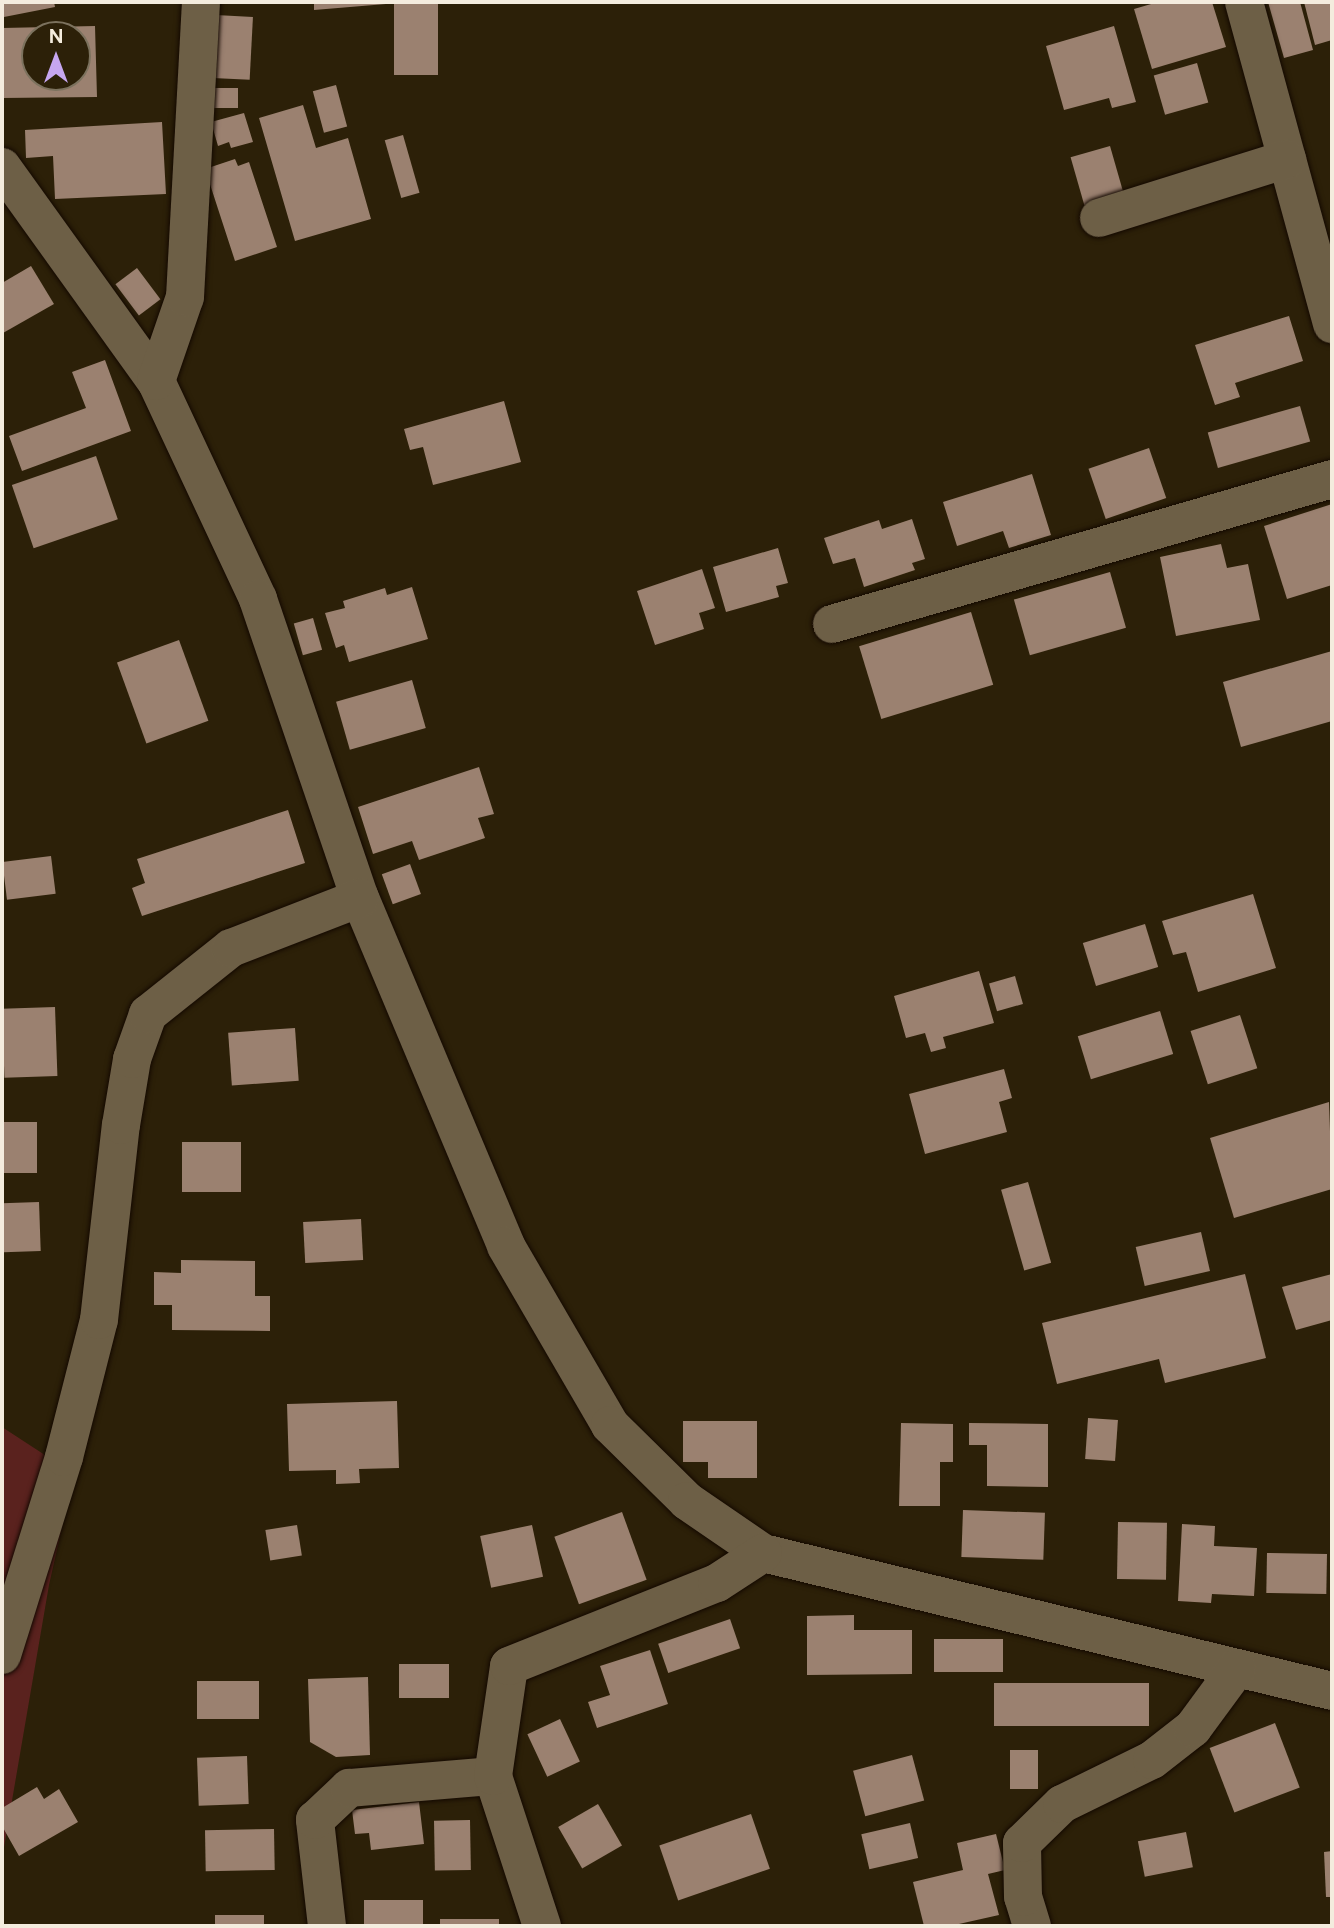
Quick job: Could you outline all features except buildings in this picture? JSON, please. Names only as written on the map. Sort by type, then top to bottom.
[{"type":"street","points":[[156,381],[186,297],[201,2]]},
{"type":"street","points":[[1244,2],[1332,324]]},
{"type":"street","points":[[1099,218],[1287,159]]},
{"type":"street","points":[[2,167],[156,381],[258,599],[360,898],[506,1246],[610,1425],[687,1501],[764,1553],[1332,1691]]},
{"type":"street","points":[[832,624],[1332,479]]},
{"type":"street","points":[[2,1655],[64,1458],[99,1320],[121,1125],[132,1059],[148,1014],[231,947],[360,898]]},
{"type":"street","points":[[542,1926],[493,1776],[509,1666],[717,1583],[764,1553]]},
{"type":"street","points":[[1032,1926],[1020,1878],[1022,1843],[1062,1804],[1152,1760],[1193,1728],[1237,1668]]},
{"type":"street","points":[[327,1926],[315,1820],[349,1788],[493,1776]]},
{"type":"shaded area","points":[[2,1427],[74,1474],[49,1585],[2,1859]]}]
